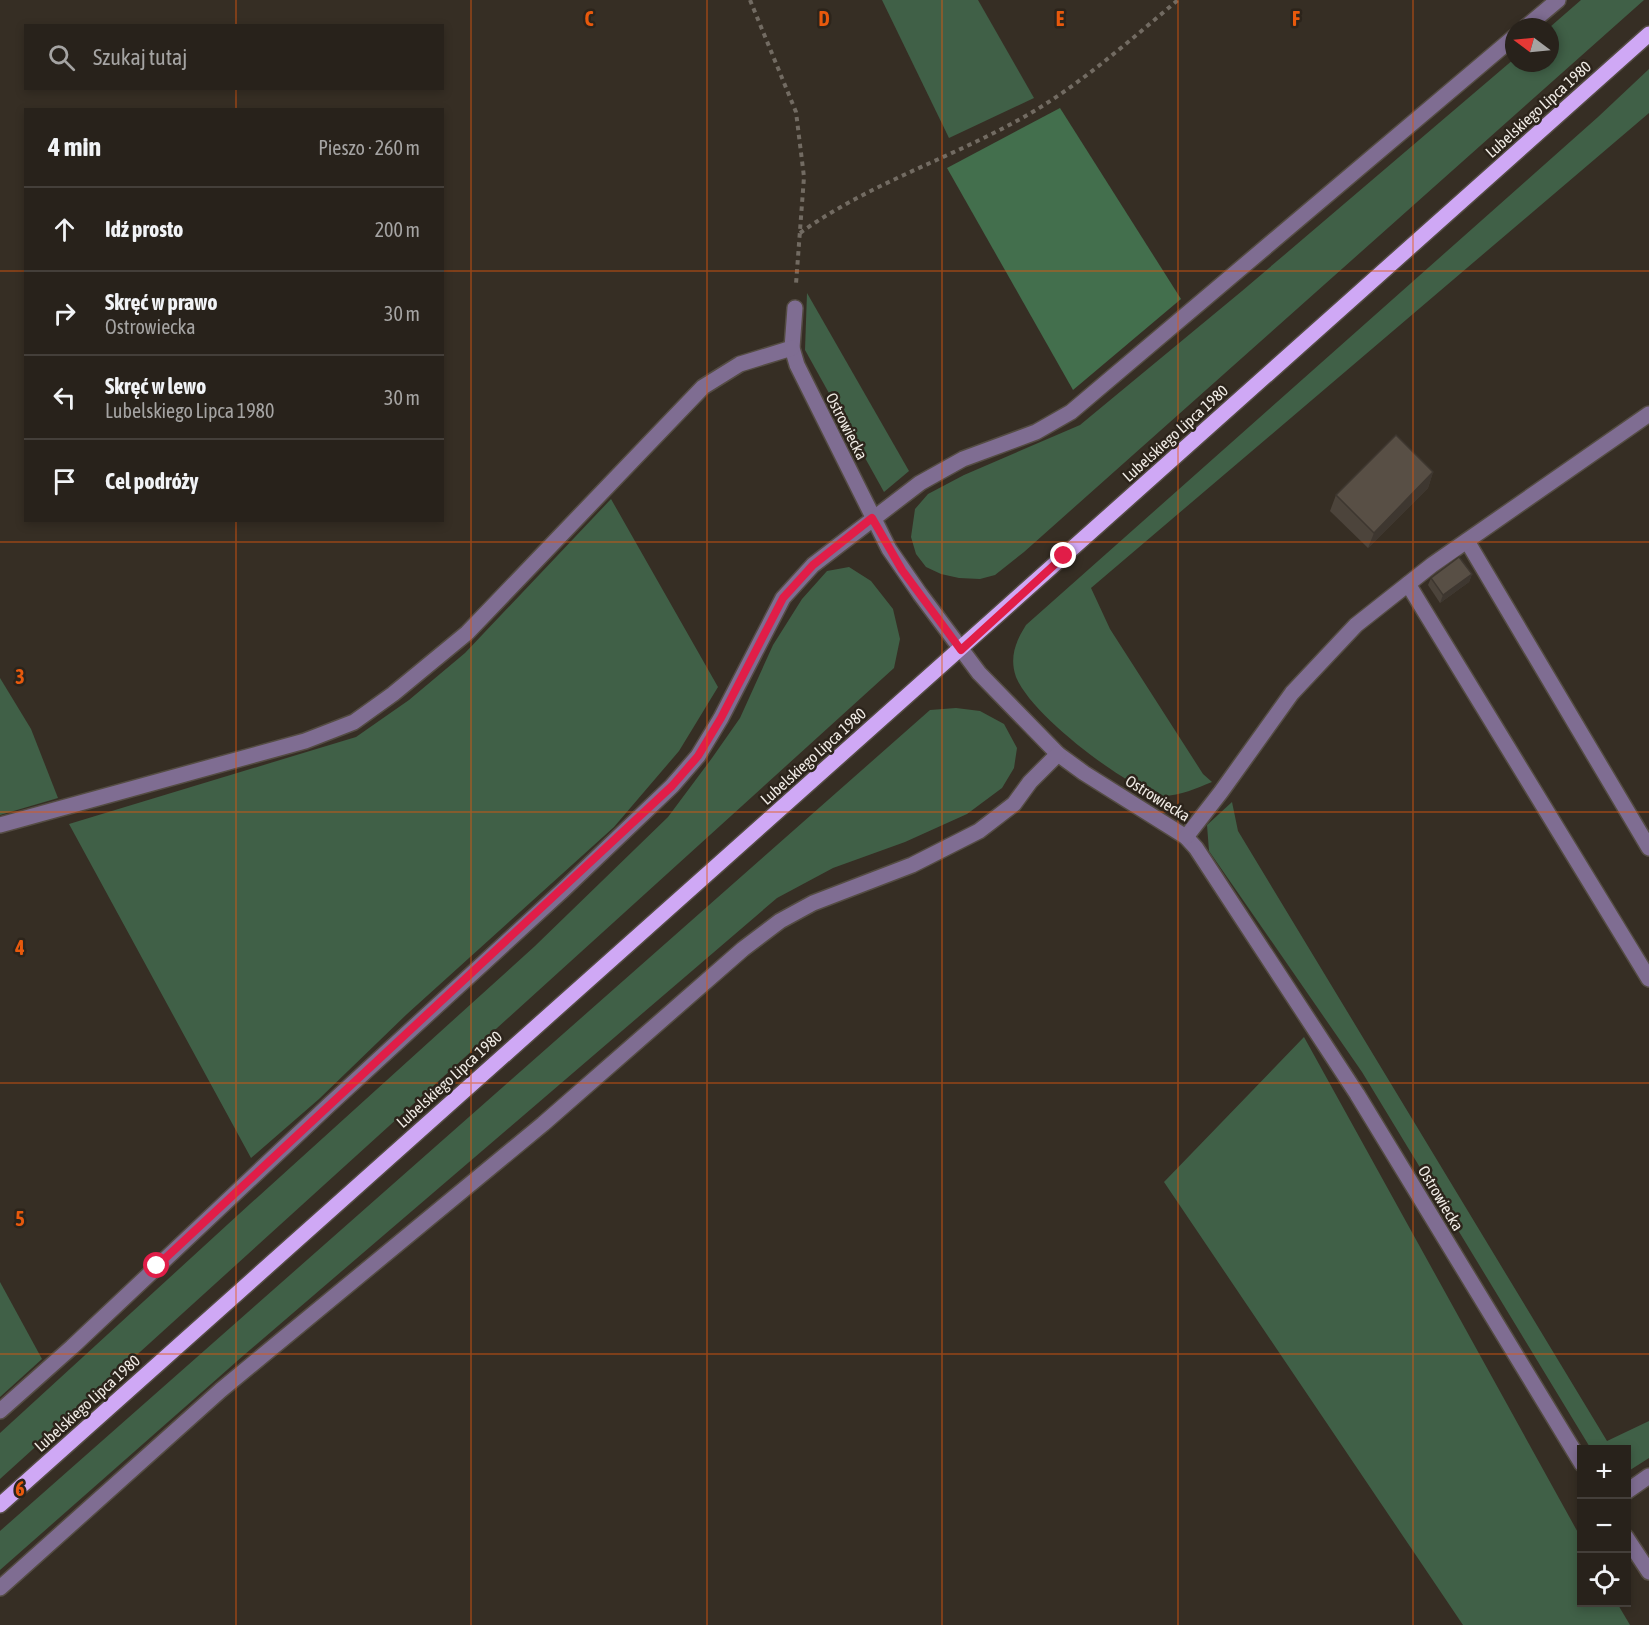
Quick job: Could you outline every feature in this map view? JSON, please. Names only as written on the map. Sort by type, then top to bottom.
[{"type":"main road","name":"Lubelskiego Lipca 1980","points":[[0,1505],[1649,34]]},
{"type":"street","points":[[1537,18],[1558,0]]},
{"type":"street","points":[[0,1411],[72,1347],[672,786],[698,756],[721,718],[783,598],[813,565],[920,483],[963,459],[1036,432],[1071,412],[1505,45]]},
{"type":"street","name":"Ostrowiecka","points":[[795,308],[792,348],[797,365],[872,518],[902,570],[961,650],[991,686],[1058,754],[1186,837],[1196,848],[1357,1094],[1577,1457]]},
{"type":"street","points":[[0,825],[306,741],[354,723],[467,633],[703,387],[740,364],[792,348]]},
{"type":"street","points":[[1186,837],[1292,693],[1356,625],[1467,541],[1649,414]]},
{"type":"street","points":[[1467,541],[1649,848]]},
{"type":"street","points":[[1408,584],[1649,979]]},
{"type":"street","points":[[0,1588],[221,1390],[543,1124],[742,949],[780,921],[813,903],[912,865],[979,831],[1014,804],[1030,783],[1058,754]]},
{"type":"street","points":[[1631,1489],[1649,1476]]},
{"type":"street","points":[[1631,1545],[1649,1572]]},
{"type":"path","points":[[750,0],[796,111],[804,177],[795,308]]},
{"type":"path","points":[[800,232],[829,212],[1023,118],[1096,68],[1178,0]]},
{"type":"green space","points":[[882,0],[978,0],[1034,98],[949,138]]},
{"type":"green space","points":[[1581,0],[1644,0],[1024,552],[995,575],[980,579],[959,578],[941,574],[926,567],[916,554],[911,537],[915,509],[928,494],[964,475],[1080,425],[1242,291],[1505,67],[1505,72],[1559,72],[1559,19]]},
{"type":"green space","points":[[1649,69],[1649,113],[1091,588],[1110,629],[1203,774],[1212,782],[1169,796],[1152,794],[1088,753],[1052,723],[1024,691],[1014,670],[1013,656],[1019,637],[1026,625],[1598,117]]},
{"type":"green space","points":[[1060,108],[1181,299],[1073,390],[947,168]]},
{"type":"green space","points":[[807,293],[909,471],[884,492],[805,350]]},
{"type":"green space","points":[[611,499],[718,687],[679,751],[614,827],[407,1014],[319,1099],[251,1158],[69,824],[356,737],[409,700],[465,653]]},
{"type":"green space","points":[[849,567],[871,581],[893,609],[900,639],[894,668],[0,1479],[0,1433],[535,946],[668,817],[740,718],[773,645],[802,599],[827,571]]},
{"type":"green space","points":[[0,678],[31,729],[58,798],[0,815]]},
{"type":"green space","points":[[956,708],[980,711],[1004,724],[1017,748],[1014,768],[1002,788],[967,814],[905,842],[833,868],[777,898],[244,1355],[0,1570],[0,1531],[930,710]]},
{"type":"green space","points":[[1232,802],[1238,831],[1607,1441],[1649,1421],[1649,1458],[1631,1469],[1631,1445],[1589,1445],[1362,1072],[1209,851],[1207,825]]},
{"type":"green space","points":[[1304,1037],[1577,1531],[1577,1607],[1619,1607],[1630,1625],[1463,1625],[1164,1182]]},
{"type":"green space","points":[[0,1282],[42,1359],[0,1397]]},
{"type":"building","points":[[1396,435],[1433,472],[1374,533],[1336,495]]},
{"type":"building","points":[[1459,557],[1472,574],[1443,595],[1431,578]]},
{"type":"route","points":[[157,1266],[672,786],[698,756],[721,718],[783,598],[813,565],[872,518],[902,570],[961,650],[1064,556]]}]
